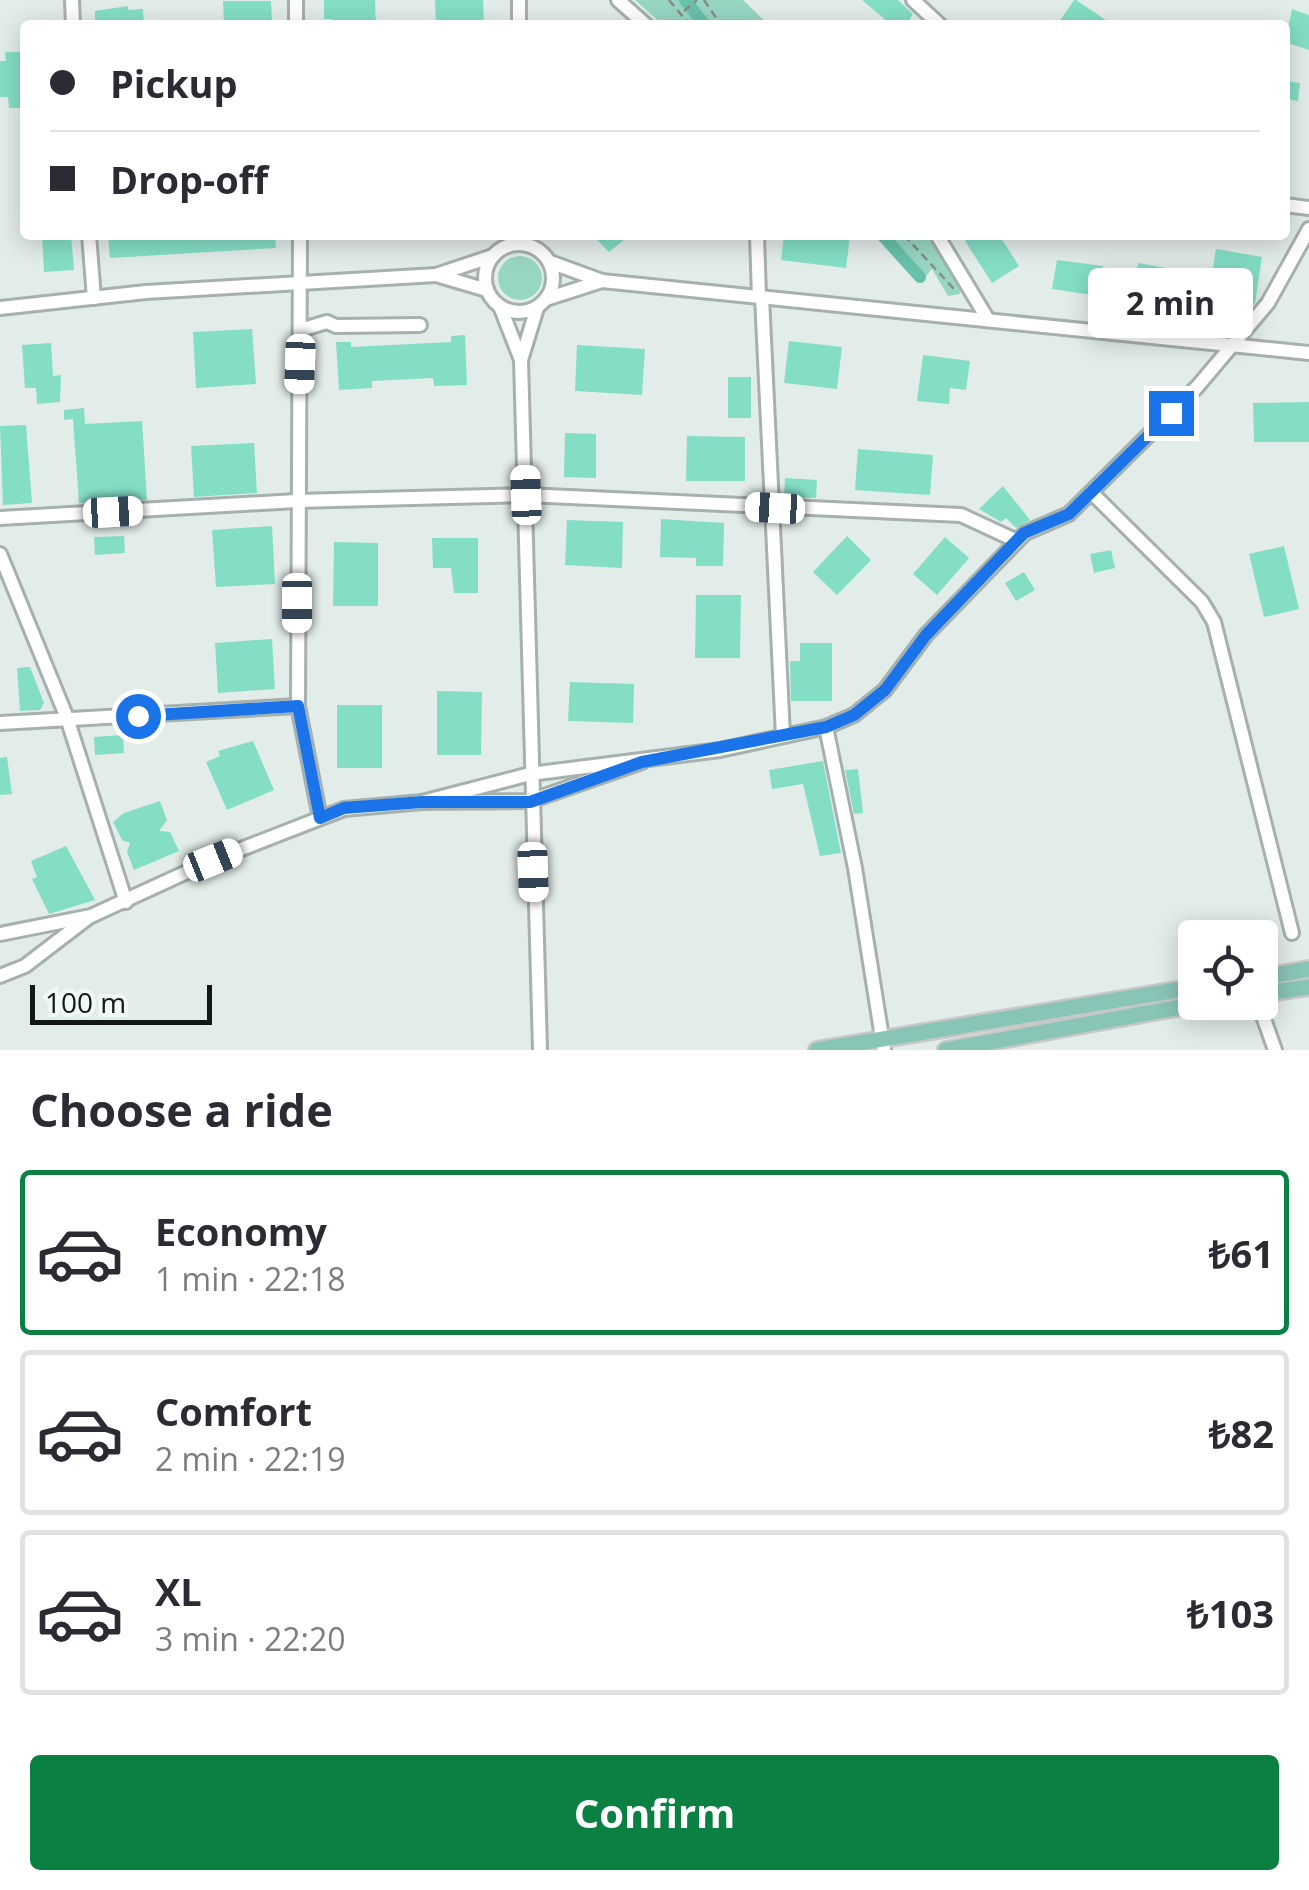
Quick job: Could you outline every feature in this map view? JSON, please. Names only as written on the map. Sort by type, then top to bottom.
[{"type":"main road","points":[[1278,975],[1309,969]]},
{"type":"main road","points":[[1278,991],[1309,986]]},
{"type":"main road","points":[[817,1050],[883,1044],[1178,991]]},
{"type":"main road","points":[[946,1050],[1178,1007]]},
{"type":"street","points":[[618,0],[640,20]]},
{"type":"street","points":[[913,0],[935,20]]},
{"type":"street","points":[[422,802],[530,774],[642,762],[783,736],[826,727],[854,715],[885,690],[926,635],[1017,541],[1069,514],[1197,387],[1268,302],[1309,230]]},
{"type":"street","points":[[89,240],[94,298]]},
{"type":"street","points":[[300,240],[298,706],[320,818]]},
{"type":"street","points":[[757,240],[775,508],[783,736]]},
{"type":"street","points":[[940,240],[987,318]]},
{"type":"street","points":[[436,275],[501,246],[536,242],[550,262],[554,279],[521,360]]},
{"type":"street","points":[[501,246],[485,271],[487,290],[500,306],[521,360],[530,802],[540,1050]]},
{"type":"street","points":[[550,262],[602,281],[1309,353]]},
{"type":"street","points":[[0,308],[436,275],[487,290]]},
{"type":"street","points":[[500,306],[517,313],[602,281]]},
{"type":"street","points":[[300,330],[328,322],[420,325]]},
{"type":"street","points":[[1091,492],[1202,602],[1214,622],[1292,934]]},
{"type":"street","points":[[0,518],[296,501],[526,495],[961,515],[1017,541]]},
{"type":"street","points":[[0,554],[66,718],[126,902]]},
{"type":"street","points":[[0,723],[298,706]]},
{"type":"street","points":[[826,727],[883,1044]]},
{"type":"street","points":[[0,934],[91,916],[213,860],[344,808],[422,802],[530,802],[642,762]]},
{"type":"street","points":[[0,976],[25,966],[91,916]]},
{"type":"street","points":[[1265,1020],[1276,1050]]},
{"type":"path","points":[[669,0],[687,20]]},
{"type":"path","points":[[683,12],[696,0]]},
{"type":"path","points":[[909,240],[955,290],[962,316]]},
{"type":"green space","points":[[635,0],[743,0],[764,20],[657,20]]},
{"type":"green space","points":[[884,240],[934,240],[959,283],[960,294],[948,296],[932,269],[921,282]]},
{"type":"green space","points":[[520,256],[536,262],[542,278],[536,294],[520,300],[504,294],[498,278],[504,262]]},
{"type":"building","points":[[324,0],[375,0],[376,20],[324,19]]},
{"type":"building","points":[[435,0],[483,0],[484,20],[436,20]]},
{"type":"building","points":[[862,0],[898,0],[913,14],[909,20],[886,20]]},
{"type":"building","points":[[1076,0],[1106,20],[1060,20]]},
{"type":"building","points":[[223,1],[271,1],[272,20],[224,20]]},
{"type":"building","points":[[128,6],[128,10],[143,9],[144,20],[95,20],[95,11]]},
{"type":"building","points":[[1292,9],[1309,15],[1309,50],[1290,44]]},
{"type":"building","points":[[5,52],[20,52],[20,108],[9,108],[8,97],[0,97],[0,61],[6,61]]},
{"type":"building","points":[[1290,82],[1300,83],[1298,101],[1290,100]]},
{"type":"building","points":[[42,240],[71,240],[74,270],[44,272]]},
{"type":"building","points":[[108,240],[275,240],[276,248],[110,258]]},
{"type":"building","points":[[597,240],[624,240],[609,252]]},
{"type":"building","points":[[783,240],[850,240],[846,268],[781,260]]},
{"type":"building","points":[[1002,240],[1019,266],[992,283],[965,241]]},
{"type":"building","points":[[1216,249],[1262,257],[1255,303],[1246,313],[1207,307]]},
{"type":"building","points":[[1057,260],[1103,266],[1099,296],[1052,289]]},
{"type":"building","points":[[1138,263],[1190,272],[1185,308],[1132,300]]},
{"type":"building","points":[[252,329],[256,384],[196,388],[193,332]]},
{"type":"building","points":[[465,335],[467,385],[434,386],[433,378],[372,381],[372,388],[339,390],[336,342],[351,342],[351,347],[451,342],[451,336]]},
{"type":"building","points":[[789,341],[842,347],[837,389],[784,383]]},
{"type":"building","points":[[51,343],[53,376],[61,375],[60,402],[37,404],[36,388],[25,388],[22,345]]},
{"type":"building","points":[[577,345],[645,349],[642,395],[575,391]]},
{"type":"building","points":[[923,355],[970,361],[966,390],[950,388],[949,404],[917,401]]},
{"type":"building","points":[[728,377],[751,377],[751,418],[728,418]]},
{"type":"building","points":[[1309,402],[1309,442],[1254,442],[1253,403]]},
{"type":"building","points":[[84,408],[85,424],[142,421],[147,500],[79,503],[73,419],[64,420],[64,410]]},
{"type":"building","points":[[26,425],[32,503],[3,505],[0,426]]},
{"type":"building","points":[[565,433],[596,434],[596,478],[564,477]]},
{"type":"building","points":[[687,436],[745,437],[745,481],[686,481]]},
{"type":"building","points":[[254,443],[257,493],[194,497],[191,446]]},
{"type":"building","points":[[858,449],[933,455],[930,495],[855,490]]},
{"type":"building","points":[[785,478],[817,480],[816,498],[784,497]]},
{"type":"building","points":[[1003,486],[1030,520],[1016,528],[1006,518],[1001,522],[979,509]]},
{"type":"building","points":[[661,519],[724,523],[723,566],[696,566],[696,558],[660,557]]},
{"type":"building","points":[[567,520],[623,522],[622,568],[565,565]]},
{"type":"building","points":[[272,526],[275,584],[216,587],[212,530]]},
{"type":"building","points":[[124,536],[125,553],[95,555],[94,537]]},
{"type":"building","points":[[847,536],[871,560],[837,595],[813,572]]},
{"type":"building","points":[[945,537],[969,558],[937,595],[913,574]]},
{"type":"building","points":[[432,538],[478,538],[478,593],[454,593],[451,568],[433,568]]},
{"type":"building","points":[[334,542],[378,543],[378,606],[333,606]]},
{"type":"building","points":[[1284,546],[1299,609],[1264,617],[1249,554]]},
{"type":"building","points":[[1111,550],[1115,568],[1094,573],[1090,554]]},
{"type":"building","points":[[1024,572],[1035,590],[1016,601],[1005,583]]},
{"type":"building","points":[[696,595],[741,595],[740,658],[695,658]]},
{"type":"building","points":[[272,639],[275,689],[218,693],[215,643]]},
{"type":"building","points":[[800,643],[832,643],[832,701],[791,701],[790,661],[800,661]]},
{"type":"building","points":[[30,667],[44,703],[40,710],[20,711],[17,668]]},
{"type":"building","points":[[570,682],[634,684],[633,723],[568,721]]},
{"type":"building","points":[[437,691],[482,692],[481,755],[437,755]]},
{"type":"building","points":[[337,705],[382,705],[382,768],[337,768]]},
{"type":"building","points":[[123,735],[124,753],[95,755],[94,737]]},
{"type":"building","points":[[253,741],[274,790],[227,810],[206,762],[220,756],[218,751]]},
{"type":"building","points":[[7,757],[12,794],[0,795],[0,758]]},
{"type":"building","points":[[823,761],[841,853],[820,856],[803,784],[772,789],[769,770]]},
{"type":"building","points":[[858,769],[863,813],[854,814],[845,770]]},
{"type":"building","points":[[160,801],[167,820],[159,831],[170,832],[179,851],[134,870],[127,852],[130,843],[122,840],[113,822],[124,813]]},
{"type":"building","points":[[66,846],[95,900],[49,914],[32,879],[37,877],[31,861]]},
{"type":"waterway","points":[[685,0],[701,20]]},
{"type":"waterway","points":[[887,240],[920,277]]},
{"type":"route","points":[[138,716],[298,706],[320,818],[344,808],[422,802],[530,802],[559,795],[642,762],[826,727],[854,715],[885,690],[926,635],[1024,533],[1069,514],[1171,413]]}]
